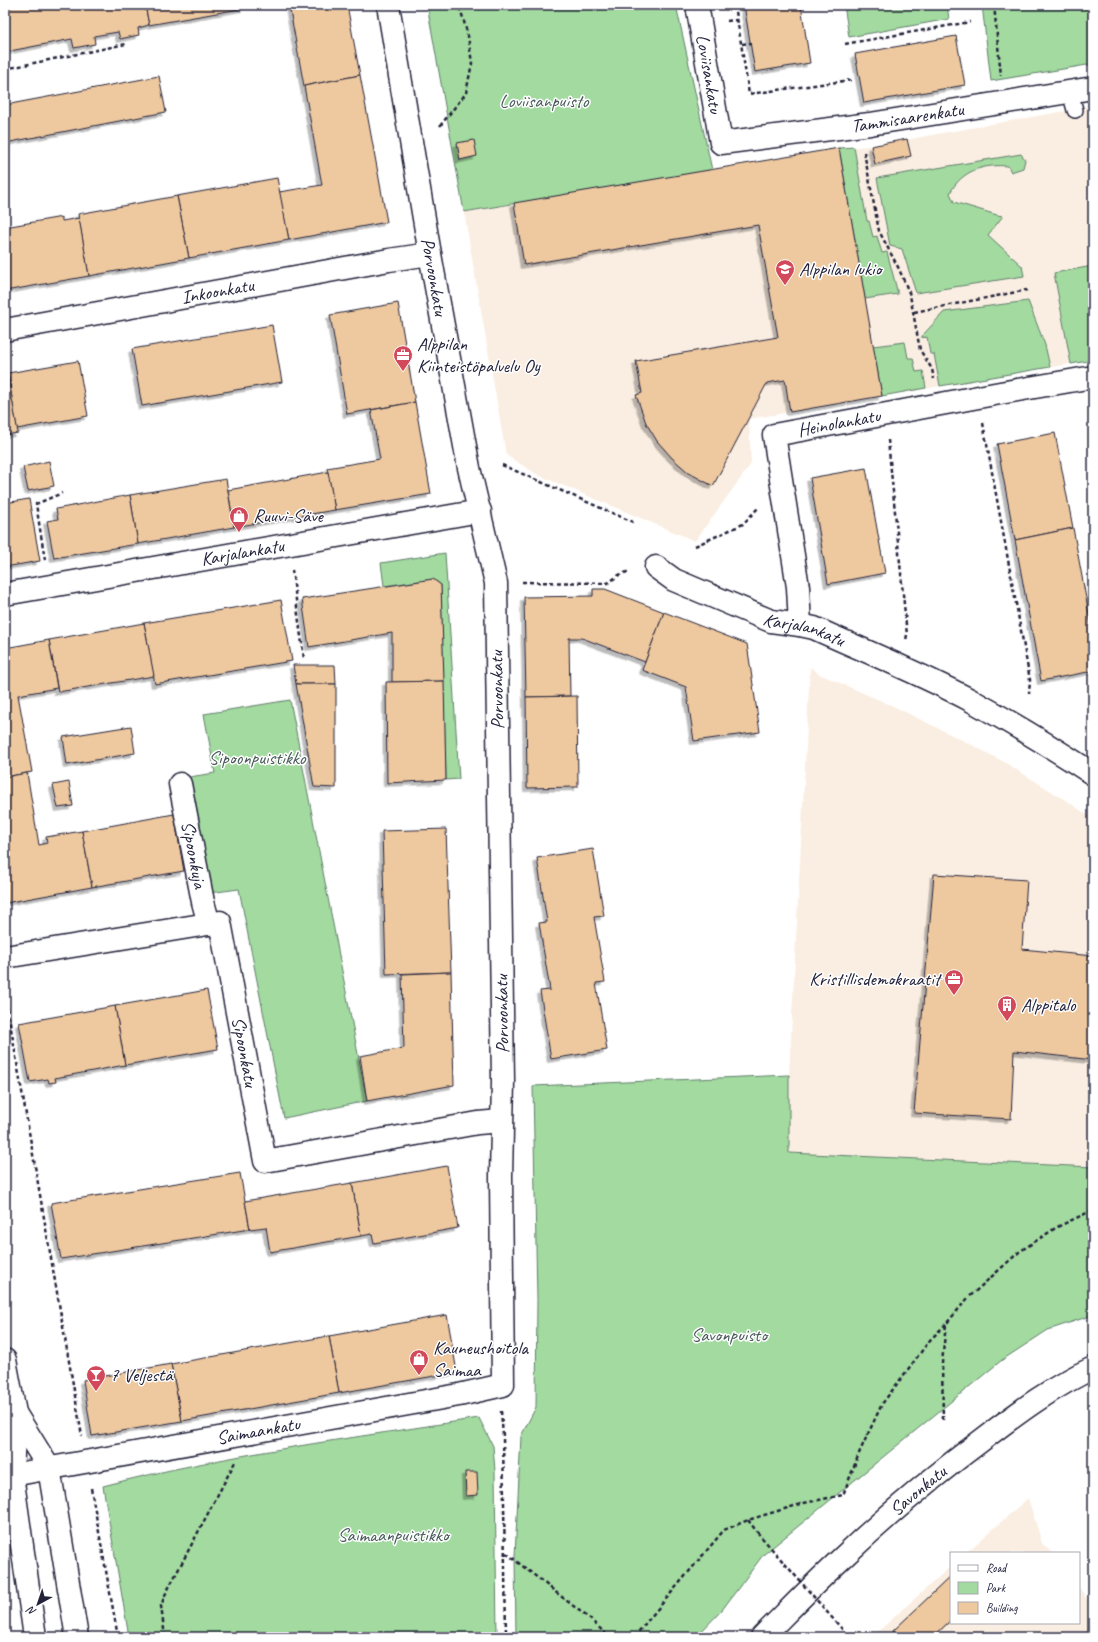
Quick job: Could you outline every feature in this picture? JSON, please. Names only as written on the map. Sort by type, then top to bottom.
[{"type":"street","name":"Porvoonkatu","points":[[388,5],[430,254],[469,468],[496,583],[503,1081],[501,1122],[503,1385]]},
{"type":"street","name":"Loviisankatu","points":[[697,5],[721,143]]},
{"type":"street","name":"Tammisaarenkatu","points":[[721,143],[859,126],[1002,102],[1072,101],[1093,88]]},
{"type":"street","name":"Inkoonkatu","points":[[5,330],[394,259],[430,254]]},
{"type":"street","name":"Heinolankatu","points":[[800,625],[798,587],[774,435],[1093,377]]},
{"type":"street","name":"Karjalankatu","points":[[5,594],[480,511]]},
{"type":"street","name":"Karjalankatu","points":[[656,567],[674,580],[771,621],[814,628],[900,665],[973,702],[1093,774]]},
{"type":"street","name":"Sipoonkuja","points":[[180,784],[203,902],[209,924]]},
{"type":"street","name":"Sipoonkatu","points":[[209,924],[220,922],[265,1161],[478,1123],[501,1122]]},
{"type":"street","points":[[5,957],[209,924]]},
{"type":"street","points":[[5,1360],[10,1414],[12,1475],[18,1508],[29,1603],[35,1637]]},
{"type":"street","name":"Savonkatu","points":[[762,1637],[840,1560],[917,1492],[963,1454],[1029,1405],[1077,1375],[1093,1368]]},
{"type":"street","name":"Saimaankatu","points":[[12,1475],[459,1395],[503,1385]]},
{"type":"street","points":[[10,1414],[49,1468],[77,1637]]},
{"type":"path","points":[[440,126],[466,93],[472,63],[468,36],[461,11],[455,5]]},
{"type":"path","points":[[735,5],[750,94],[851,80]]},
{"type":"path","points":[[994,5],[1002,85],[1002,102]]},
{"type":"path","points":[[845,44],[970,22]]},
{"type":"path","points":[[742,44],[751,43]]},
{"type":"path","points":[[5,69],[126,44]]},
{"type":"path","points":[[859,126],[879,232],[899,269],[910,295],[920,350],[932,369]]},
{"type":"path","points":[[914,312],[1028,290]]},
{"type":"path","points":[[981,416],[1030,680],[1029,694]]},
{"type":"path","points":[[888,440],[907,635]]},
{"type":"path","points":[[502,465],[633,522]]},
{"type":"path","points":[[51,586],[46,566],[36,504],[62,493]]},
{"type":"path","points":[[695,546],[743,524],[760,506]]},
{"type":"path","points":[[288,545],[304,659]]},
{"type":"path","points":[[496,583],[608,583],[626,572],[656,567]]},
{"type":"path","points":[[5,994],[86,1462],[118,1637]]},
{"type":"path","points":[[634,1637],[724,1530],[748,1520],[804,1503],[844,1495],[860,1451],[882,1404],[930,1340],[968,1298],[1019,1252],[1057,1228],[1093,1210]]},
{"type":"path","points":[[943,1420],[942,1363],[946,1324]]},
{"type":"path","points":[[502,1413],[506,1637]]},
{"type":"path","points":[[165,1637],[161,1606],[165,1595],[250,1432]]},
{"type":"path","points":[[748,1520],[849,1637]]},
{"type":"path","points":[[505,1553],[590,1619],[609,1637]]},
{"type":"shaded area","name":"Alppilan lukio","points":[[1093,106],[1093,360],[749,419],[751,464],[695,541],[538,475],[506,455],[464,212],[839,148],[871,146]]},
{"type":"shaded area","points":[[810,667],[819,674],[891,705],[1004,762],[1093,819],[1093,1167],[788,1153],[789,1075]]},
{"type":"shaded area","points":[[1028,1498],[1042,1543],[1051,1552],[967,1552]]},
{"type":"shaded area","points":[[950,1567],[950,1624],[1080,1624],[1080,1588],[1093,1608],[1093,1637],[872,1637]]},
{"type":"green space","name":"Loviisanpuisto","points":[[427,5],[676,5],[712,170],[464,212]]},
{"type":"green space","points":[[844,5],[947,5],[949,19],[849,37]]},
{"type":"green space","points":[[982,5],[1093,5],[1093,64],[991,81]]},
{"type":"green space","points":[[854,147],[867,221],[869,221],[873,237],[877,236],[882,253],[887,252],[898,294],[865,299],[839,148]]},
{"type":"green space","points":[[1021,154],[1025,160],[1023,168],[1011,172],[1008,166],[990,166],[974,170],[961,179],[950,193],[954,202],[1003,216],[988,235],[1022,266],[1024,276],[916,293],[902,249],[890,246],[877,178]]},
{"type":"green space","points":[[1093,266],[1093,360],[1071,364],[1054,273]]},
{"type":"green space","points":[[1028,301],[1045,345],[1050,367],[940,386],[934,354],[930,354],[927,337],[922,338],[922,336],[944,312]]},
{"type":"green space","points":[[905,342],[908,358],[913,358],[916,372],[923,371],[926,388],[882,396],[873,346]]},
{"type":"green space","points":[[445,553],[459,779],[446,780],[441,585],[433,579],[384,586],[381,563]]},
{"type":"green space","name":"Sipoonpuistikko","points":[[290,700],[367,1101],[284,1118],[239,889],[209,893],[189,777],[215,773],[204,714]]},
{"type":"green space","name":"Savonpuisto","points":[[789,1075],[789,1153],[1093,1167],[1093,1315],[1048,1330],[1002,1360],[763,1555],[722,1610],[696,1637],[516,1637],[515,1556],[521,1436],[536,1407],[537,1299],[533,1086]]},
{"type":"green space","name":"Saimaanpuistikko","points":[[479,1418],[493,1446],[495,1471],[497,1637],[129,1637],[103,1486],[243,1456]]},
{"type":"building","points":[[5,5],[145,5],[149,25],[138,28],[139,35],[120,39],[118,32],[94,36],[95,44],[74,48],[72,39],[5,52]]},
{"type":"building","points":[[145,5],[244,5],[245,8],[149,25]]},
{"type":"building","points":[[289,5],[347,5],[360,75],[304,86]]},
{"type":"building","points":[[744,5],[801,5],[810,63],[755,72]]},
{"type":"building","points":[[956,36],[965,85],[864,103],[855,54]]},
{"type":"building","points":[[360,75],[387,222],[289,240],[279,192],[322,185],[304,86]]},
{"type":"building","points":[[159,76],[166,112],[5,143],[5,105]]},
{"type":"building","points":[[907,139],[911,156],[875,164],[871,146]]},
{"type":"building","points":[[474,140],[477,156],[460,160],[457,143]]},
{"type":"building","points":[[839,148],[882,396],[790,412],[785,380],[767,383],[713,486],[689,473],[672,458],[657,441],[646,423],[636,395],[642,393],[636,361],[778,337],[758,225],[524,265],[514,203]]},
{"type":"building","points":[[277,178],[289,240],[189,258],[177,196]]},
{"type":"building","points":[[177,196],[189,258],[89,276],[78,214]]},
{"type":"building","points":[[62,217],[62,221],[79,218],[89,276],[5,291],[5,227]]},
{"type":"building","points":[[398,303],[415,402],[347,414],[330,315]]},
{"type":"building","points":[[272,325],[282,382],[142,406],[132,349]]},
{"type":"building","points":[[78,361],[88,416],[17,429],[8,373]]},
{"type":"building","points":[[7,370],[18,433],[5,435],[5,371]]},
{"type":"building","points":[[415,402],[431,494],[335,510],[327,468],[380,459],[371,410]]},
{"type":"building","points":[[1055,433],[1073,528],[1015,540],[997,444]]},
{"type":"building","points":[[49,461],[54,486],[28,491],[23,467]]},
{"type":"building","points":[[866,468],[885,573],[828,584],[810,478]]},
{"type":"building","points":[[328,472],[335,510],[234,527],[228,490]]},
{"type":"building","points":[[226,479],[234,527],[138,544],[130,495]]},
{"type":"building","points":[[130,495],[138,544],[54,558],[47,521],[58,519],[56,509]]},
{"type":"building","points":[[29,499],[40,561],[5,567],[5,503]]},
{"type":"building","points":[[1073,528],[1093,636],[1093,671],[1041,681],[1015,540]]},
{"type":"building","points":[[433,579],[441,585],[444,681],[392,682],[392,633],[309,647],[302,599]]},
{"type":"building","points":[[593,589],[605,589],[664,612],[645,662],[582,638],[569,638],[570,696],[526,697],[524,597],[593,596]]},
{"type":"building","points":[[281,600],[292,661],[155,684],[144,623]]},
{"type":"building","points":[[664,612],[747,644],[760,732],[694,741],[686,687],[642,670]]},
{"type":"building","points":[[144,623],[154,676],[58,692],[49,640]]},
{"type":"building","points":[[49,640],[57,688],[18,695],[32,772],[5,777],[5,648]]},
{"type":"building","points":[[293,665],[335,665],[336,684],[296,684]]},
{"type":"building","points":[[444,681],[446,780],[387,783],[386,682]]},
{"type":"building","points":[[296,684],[336,684],[336,788],[314,787]]},
{"type":"building","points":[[577,696],[578,787],[527,788],[526,697]]},
{"type":"building","points":[[131,726],[135,753],[67,765],[63,737]]},
{"type":"building","points":[[27,773],[39,845],[47,843],[46,837],[82,831],[92,887],[5,903],[5,777]]},
{"type":"building","points":[[69,782],[73,806],[58,808],[53,785]]},
{"type":"building","points":[[174,814],[184,871],[92,887],[82,831]]},
{"type":"building","points":[[446,829],[451,972],[386,974],[382,831]]},
{"type":"building","points":[[593,849],[604,916],[594,917],[605,982],[596,983],[607,1050],[551,1059],[540,991],[550,990],[539,923],[547,922],[537,858]]},
{"type":"building","name":"Alppitalo","points":[[934,874],[1027,880],[1022,949],[1093,956],[1093,1060],[1014,1051],[1011,1119],[914,1113]]},
{"type":"building","points":[[451,972],[454,1085],[367,1101],[360,1056],[404,1048],[402,974]]},
{"type":"building","points":[[207,990],[218,1049],[125,1065],[115,1006]]},
{"type":"building","points":[[115,1006],[125,1065],[55,1078],[56,1082],[49,1083],[48,1079],[30,1082],[19,1023]]},
{"type":"building","points":[[447,1166],[458,1228],[374,1243],[372,1234],[361,1236],[352,1183]]},
{"type":"building","points":[[240,1173],[250,1229],[61,1259],[51,1203]]},
{"type":"building","points":[[352,1183],[361,1236],[270,1252],[266,1227],[250,1229],[245,1201]]},
{"type":"building","points":[[447,1315],[457,1372],[339,1393],[329,1336]]},
{"type":"building","points":[[329,1336],[339,1393],[182,1421],[171,1364]]},
{"type":"building","points":[[171,1364],[182,1421],[92,1436],[83,1380]]},
{"type":"building","points":[[465,1472],[477,1472],[478,1495],[466,1496]]},
{"type":"building","points":[[950,1577],[950,1621],[933,1637],[899,1637],[893,1631]]},
{"type":"place","name":"Alppilan lukio","points":[[785,286]]},
{"type":"place","name":"Alppilan Kiinteistöpalvelu Oy","points":[[403,372]]},
{"type":"place","name":"Ruuvi-Säve","points":[[239,533]]},
{"type":"place","name":"Kristillisdemokraatit","points":[[954,996]]},
{"type":"place","name":"Alppitalo","points":[[1007,1022]]},
{"type":"place","name":"Kauneushoitola Saimaa","points":[[419,1376]]},
{"type":"place","name":"7 Veljestä","points":[[96,1392]]}]
